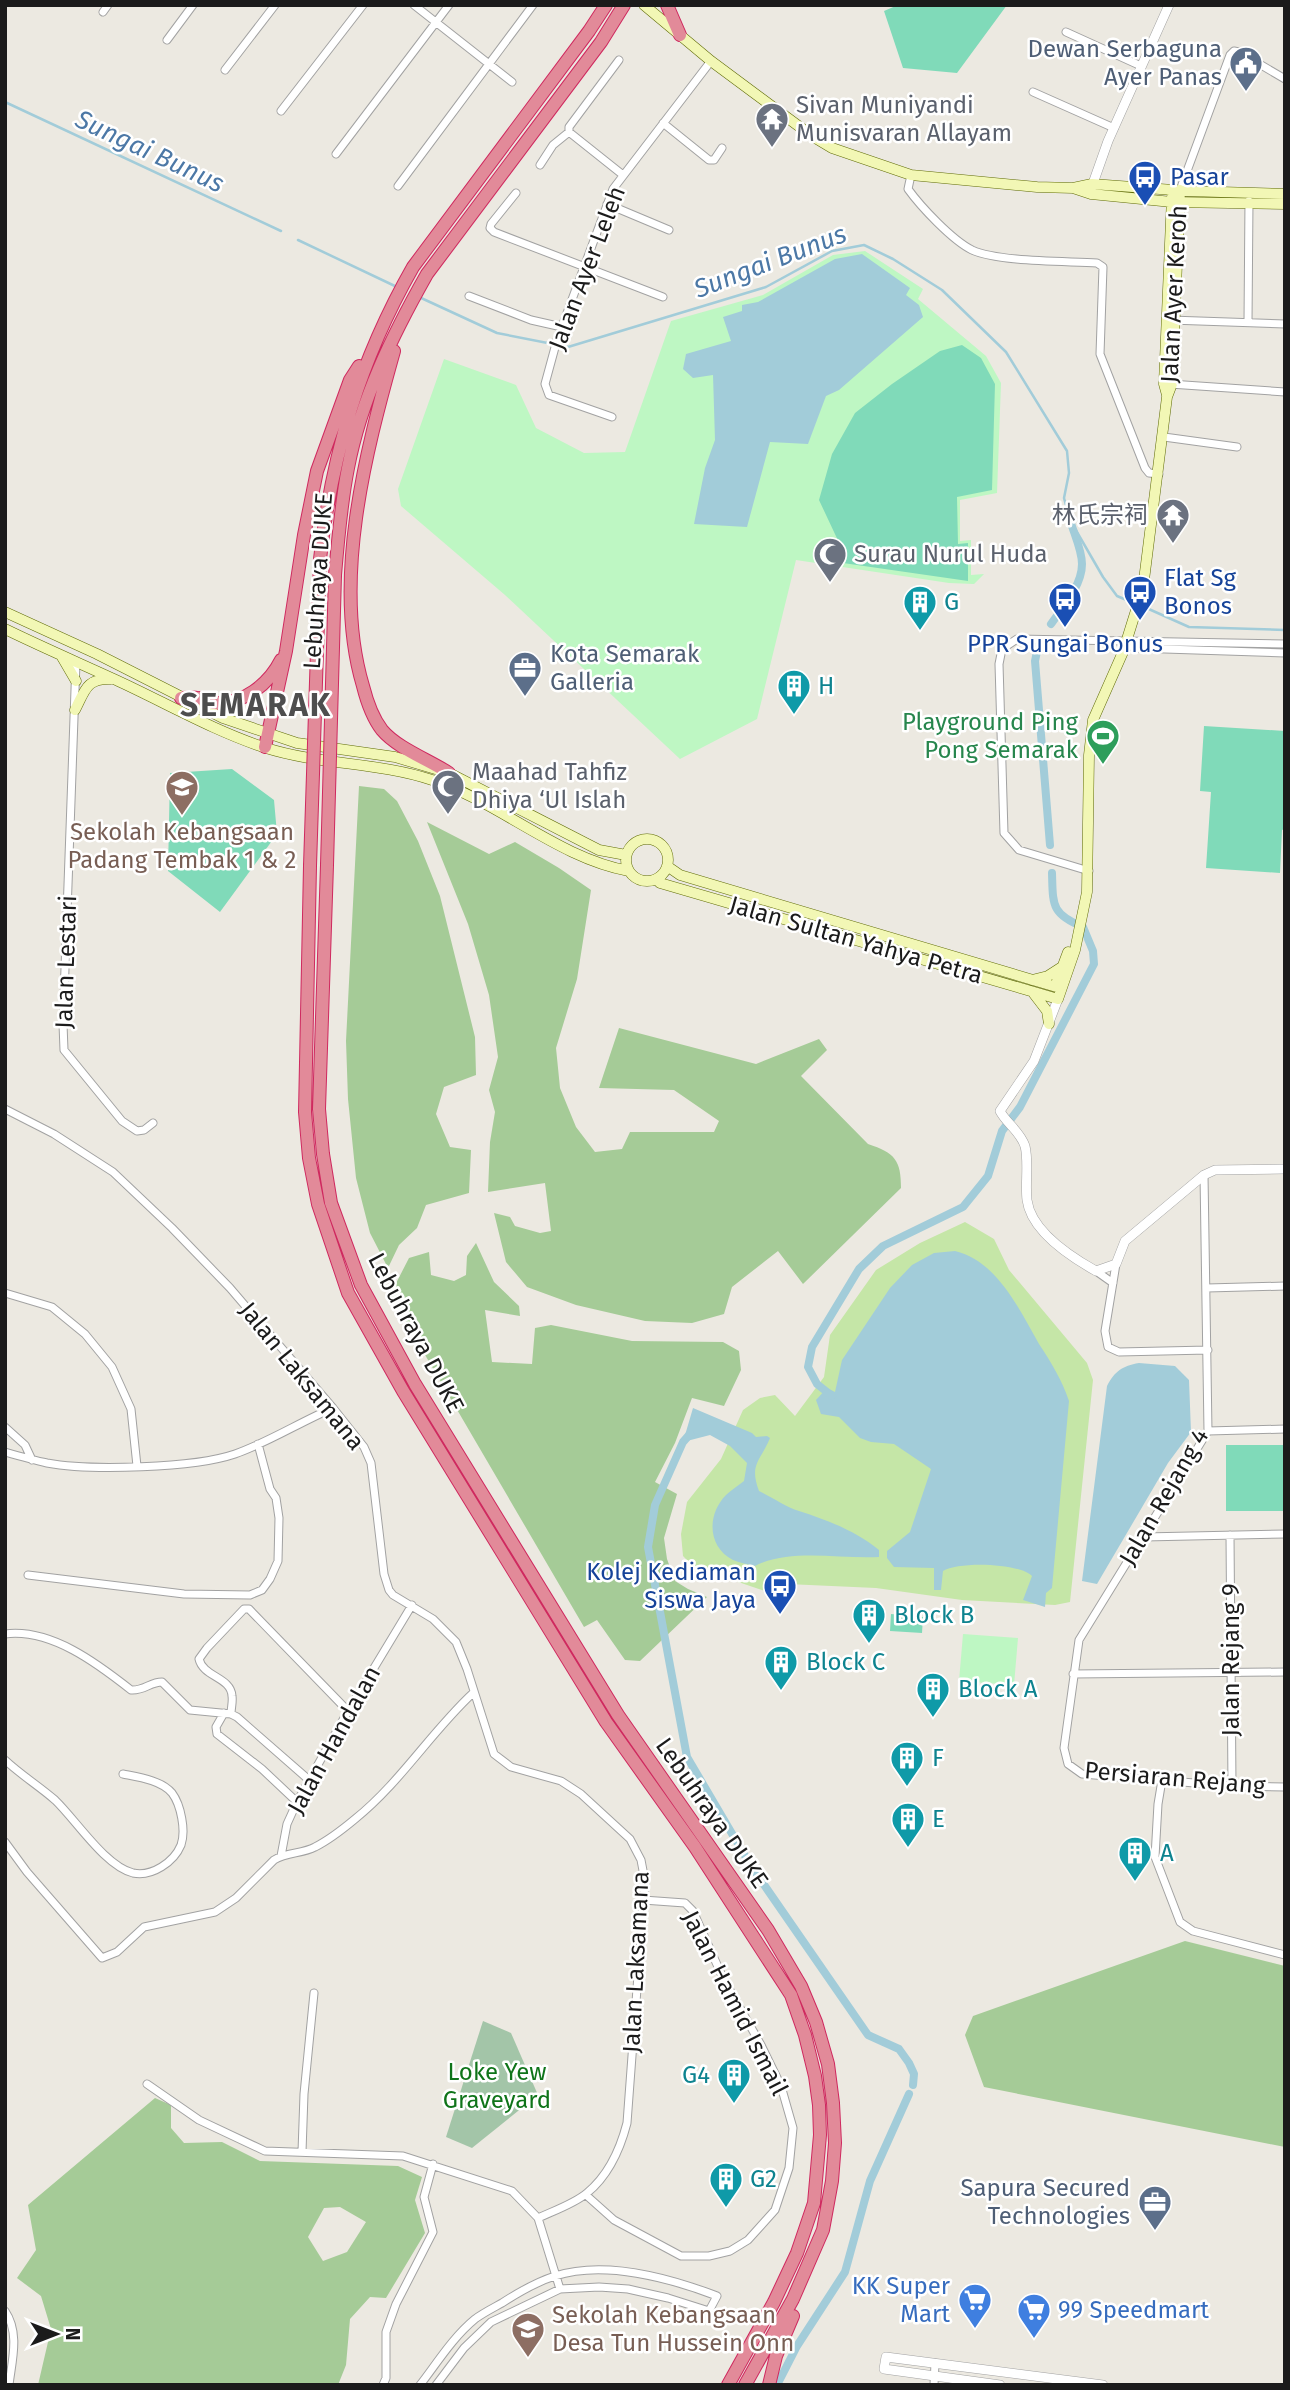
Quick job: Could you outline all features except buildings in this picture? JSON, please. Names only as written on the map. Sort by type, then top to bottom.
[{"type":"highway","name":"Lebuhraya DUKE","points":[[606,5],[413,267],[373,343],[335,462],[320,559],[305,1112],[318,1204],[348,1293],[403,1391],[606,1722],[695,1847],[791,1995],[805,2035],[819,2105],[820,2135],[814,2203],[807,2228],[791,2265],[728,2385]]},
{"type":"highway","name":"Lebuhraya DUKE","points":[[624,5],[601,42],[427,274],[411,301],[364,407],[348,466],[335,575],[319,1109],[331,1203],[361,1285],[415,1384],[618,1715],[768,1930],[801,1986],[811,2010],[828,2064],[833,2104],[835,2143],[827,2213],[823,2230],[793,2300],[747,2382]]},
{"type":"highway","points":[[667,5],[680,35]]},
{"type":"highway","points":[[401,323],[379,405],[355,531],[351,575],[353,639],[356,661],[373,718],[394,741],[449,773]]},
{"type":"highway","points":[[266,741],[286,650],[317,471],[350,380],[373,343]]},
{"type":"highway","points":[[181,698],[198,698],[221,703],[245,698],[264,684],[286,650]]},
{"type":"highway","points":[[769,2385],[776,2356],[812,2274],[823,2230]]},
{"type":"main road","points":[[644,5],[711,61],[799,127],[832,148],[911,175],[1037,187],[1176,190],[1285,204]]},
{"type":"main road","points":[[1091,189],[1176,202],[1250,199],[1285,194]]},
{"type":"main road","name":"Jalan Ayer Keroh","points":[[1056,995],[1075,950],[1086,871],[1089,749],[1093,720],[1124,642],[1143,581],[1159,474],[1172,320],[1176,190]]},
{"type":"main road","name":"Jalan Sultan Yahya Petra","points":[[5,612],[97,654],[298,757],[383,768],[434,780],[597,863],[629,871],[638,879],[656,879],[660,883],[1030,991],[1056,995]]},
{"type":"main road","name":"Jalan Sultan Yahya Petra","points":[[5,629],[219,730],[266,741],[395,757],[449,773],[599,850],[626,855]]},
{"type":"main road","points":[[46,631],[62,644],[76,662],[97,654]]},
{"type":"main road","points":[[62,656],[76,681]]},
{"type":"main road","points":[[75,710],[91,683],[100,679],[115,679]]},
{"type":"main road","points":[[629,871],[626,855],[637,841],[653,839],[666,851],[667,866],[656,879]]},
{"type":"main road","name":"Jalan Sultan Yahya Petra","points":[[667,866],[680,875],[1032,980],[1056,995]]},
{"type":"main road","name":"Jalan Ayer Keroh","points":[[1056,995],[1062,967],[1078,924]]},
{"type":"main road","points":[[1032,980],[1048,976],[1062,967]]},
{"type":"main road","points":[[1030,991],[1040,999],[1047,1011],[1049,1024]]},
{"type":"street","points":[[167,40],[193,5]]},
{"type":"street","points":[[225,70],[275,5]]},
{"type":"street","points":[[281,111],[363,5]]},
{"type":"street","points":[[414,5],[512,82]]},
{"type":"street","points":[[336,154],[449,5]]},
{"type":"street","points":[[398,186],[533,5]]},
{"type":"street","points":[[1091,189],[1166,6]]},
{"type":"street","points":[[1066,32],[1141,66]]},
{"type":"street","points":[[1176,190],[1230,55],[1234,51],[1239,52],[1285,79]]},
{"type":"street","points":[[540,165],[553,145],[569,132],[569,127],[619,60]]},
{"type":"street","name":"Jalan Ayer Leleh","points":[[612,417],[549,395],[545,384],[557,340],[613,188],[711,61]]},
{"type":"street","points":[[1033,92],[1114,128]]},
{"type":"street","points":[[663,123],[709,160],[714,160],[722,148]]},
{"type":"street","points":[[569,132],[623,175]]},
{"type":"street","points":[[911,175],[908,189],[918,202],[969,249],[989,256],[1097,263],[1103,267],[1100,354],[1145,468],[1149,473],[1159,474]]},
{"type":"street","points":[[516,193],[490,228],[494,232],[663,297]]},
{"type":"street","points":[[1248,322],[1250,199]]},
{"type":"street","points":[[607,204],[669,230]]},
{"type":"street","points":[[470,296],[531,320],[562,327]]},
{"type":"street","points":[[1172,320],[1285,324]]},
{"type":"street","points":[[1168,384],[1285,392]]},
{"type":"street","points":[[1164,437],[1237,447]]},
{"type":"street","points":[[1086,871],[1019,850],[1004,833],[999,664],[1002,649],[1017,639],[1285,644]]},
{"type":"street","points":[[1124,642],[1133,648],[1285,653]]},
{"type":"street","name":"Jalan Lestari","points":[[76,662],[64,1050],[122,1121],[137,1131],[144,1130],[153,1123]]},
{"type":"street","name":"Jalan Ayer Keroh","points":[[1056,995],[1049,1024],[1034,1061],[1002,1108],[1003,1116],[1014,1126],[1025,1146],[1027,1203],[1043,1233],[1068,1255],[1096,1271]]},
{"type":"street","name":"Jalan Laksamana","points":[[5,1108],[54,1134],[113,1172],[230,1288],[333,1408],[364,1447],[371,1463],[388,1590],[433,1619],[456,1642],[494,1754],[510,1767],[561,1782],[581,1794],[630,1839],[641,1860],[644,1870],[643,1900],[627,2123],[620,2148],[606,2173],[586,2195],[538,2218]]},
{"type":"street","points":[[1208,1350],[1119,1352],[1108,1347],[1105,1331],[1116,1264],[1125,1241],[1204,1175],[1215,1170],[1285,1169]]},
{"type":"street","name":"Jalan Rejang 4","points":[[1068,1765],[1064,1748],[1081,1634],[1208,1431],[1204,1175]]},
{"type":"street","points":[[1096,1271],[1116,1264]]},
{"type":"street","points":[[1096,1271],[1113,1283]]},
{"type":"street","points":[[1207,1289],[1285,1286]]},
{"type":"street","points":[[5,1293],[52,1307],[85,1334],[112,1367],[131,1409],[137,1466]]},
{"type":"street","points":[[5,1451],[32,1460],[61,1464],[137,1466],[203,1461],[234,1455],[333,1408]]},
{"type":"street","points":[[5,1427],[25,1445],[32,1460]]},
{"type":"street","points":[[1208,1431],[1285,1429]]},
{"type":"street","points":[[28,1575],[184,1594],[250,1595],[262,1590],[270,1580],[278,1561],[279,1518],[276,1498],[270,1489],[258,1444]]},
{"type":"street","points":[[1144,1537],[1285,1534]]},
{"type":"street","name":"Jalan Rejang 9","points":[[1230,1535],[1232,1786]]},
{"type":"street","name":"Jalan Handalan","points":[[281,1856],[287,1824],[297,1802],[412,1605]]},
{"type":"street","points":[[297,1802],[262,1769],[217,1734],[216,1727],[228,1713],[232,1694],[229,1687],[204,1669],[199,1660],[244,1609],[249,1609],[348,1711]]},
{"type":"street","points":[[5,1634],[39,1638],[66,1647],[96,1662],[131,1690],[145,1689],[154,1682],[162,1682],[190,1710],[228,1713],[309,1780]]},
{"type":"street","points":[[1075,1660],[1087,1674]]},
{"type":"street","points":[[1073,1677],[1087,1674],[1285,1672]]},
{"type":"street","points":[[5,1842],[27,1872],[102,1958],[117,1952],[144,1927],[215,1912],[236,1898],[281,1856],[314,1848],[356,1818],[419,1755],[456,1709],[473,1693]]},
{"type":"street","points":[[5,1760],[55,1800],[108,1858],[133,1873],[154,1871],[169,1861],[181,1844],[183,1829],[179,1810],[173,1794],[163,1787],[150,1780],[123,1774]]},
{"type":"street","name":"Persiaran Rejang","points":[[1068,1765],[1082,1774],[1232,1786],[1285,1787]]},
{"type":"street","points":[[1162,1780],[1155,1857],[1180,1922],[1194,1931],[1285,1955]]},
{"type":"street","name":"Jalan Hamid Ismail","points":[[586,2195],[614,2220],[678,2255],[709,2256],[730,2251],[748,2240],[775,2210],[789,2168],[793,2128],[781,2086],[723,1978],[693,1911],[685,1903],[643,1900]]},
{"type":"street","points":[[302,2152],[304,2094],[314,1993]]},
{"type":"street","points":[[147,2084],[199,2120],[265,2151],[403,2156],[512,2191],[538,2218],[560,2289]]},
{"type":"street","points":[[383,2385],[386,2378],[386,2332],[396,2304],[433,2232],[424,2197],[433,2165]]},
{"type":"street","points":[[419,2385],[475,2319],[531,2285],[556,2275],[588,2270],[635,2273],[678,2282],[717,2296],[709,2311],[628,2289],[560,2289],[491,2322],[464,2348],[436,2385]]},
{"type":"street","points":[[5,2311],[13,2325],[15,2339],[9,2385]]},
{"type":"street","points":[[999,2385],[933,2382],[923,2375],[884,2369],[887,2357],[1103,2385]]},
{"type":"street","points":[[933,2382],[935,2363]]},
{"type":"green space","points":[[898,5],[1007,5],[957,73],[903,68],[884,11]]},
{"type":"green space","points":[[865,251],[923,289],[918,299],[986,356],[1001,383],[997,493],[960,500],[960,541],[971,540],[971,575],[984,574],[974,584],[949,583],[796,560],[757,719],[680,759],[505,595],[401,506],[398,489],[444,359],[516,385],[536,428],[584,453],[625,452],[671,321],[763,295],[833,255]]},
{"type":"green space","points":[[962,345],[981,358],[995,384],[992,490],[957,497],[958,544],[968,543],[968,581],[843,563],[842,549],[819,500],[832,454],[855,413],[940,351]]},
{"type":"green space","points":[[1204,726],[1285,731],[1285,829],[1282,830],[1280,873],[1206,868],[1211,792],[1200,791]]},
{"type":"green space","points":[[232,769],[274,800],[277,834],[220,912],[168,871],[170,773]]},
{"type":"green space","points":[[359,786],[384,789],[397,801],[418,841],[440,896],[475,1037],[476,1075],[444,1087],[436,1114],[450,1147],[471,1150],[469,1193],[426,1205],[417,1228],[399,1245],[388,1268],[370,1233],[356,1178],[348,1099],[346,1041]]},
{"type":"green space","points":[[427,822],[489,854],[515,842],[591,890],[577,979],[556,1048],[560,1088],[576,1127],[595,1152],[622,1149],[630,1132],[714,1132],[719,1121],[674,1090],[599,1088],[619,1028],[756,1064],[819,1039],[827,1050],[801,1076],[868,1144],[885,1151],[895,1159],[900,1171],[901,1188],[803,1284],[778,1251],[732,1287],[724,1314],[692,1323],[645,1321],[576,1305],[527,1287],[506,1262],[494,1213],[510,1217],[515,1226],[540,1233],[551,1231],[545,1183],[488,1192],[490,1142],[495,1112],[489,1090],[498,1057],[489,995],[468,924]]},
{"type":"green space","points":[[965,1222],[994,1239],[1009,1270],[1087,1363],[1093,1380],[1070,1602],[1055,1605],[962,1600],[876,1588],[787,1584],[765,1591],[694,1567],[683,1556],[681,1534],[687,1502],[721,1459],[743,1410],[760,1398],[775,1395],[795,1416],[824,1377],[830,1335],[876,1270],[920,1243]]},
{"type":"green space","points":[[476,1243],[494,1282],[519,1306],[520,1316],[485,1310],[492,1362],[532,1364],[535,1328],[551,1325],[632,1341],[723,1342],[739,1351],[741,1370],[724,1406],[692,1398],[675,1443],[655,1482],[677,1494],[664,1538],[667,1559],[675,1581],[707,1597],[640,1661],[625,1660],[597,1620],[584,1627],[390,1295],[409,1258],[429,1252],[431,1275],[454,1281],[466,1275],[467,1256]]},
{"type":"green space","points":[[1226,1445],[1285,1445],[1285,1511],[1226,1511]]},
{"type":"green space","points":[[891,1614],[923,1617],[922,1633],[890,1631]]},
{"type":"green space","points":[[963,1634],[1018,1638],[1014,1685],[959,1681]]},
{"type":"green space","points":[[1185,1941],[1285,1966],[1285,2147],[984,2087],[965,2035],[973,2016]]},
{"type":"green space","name":"Loke Yew Graveyard","points":[[483,2021],[511,2033],[538,2095],[472,2148],[446,2137]]},
{"type":"green space","points":[[155,2098],[171,2105],[171,2128],[184,2143],[222,2142],[260,2161],[398,2166],[422,2177],[415,2200],[425,2233],[386,2298],[370,2297],[350,2319],[346,2365],[338,2385],[38,2385],[51,2329],[41,2296],[17,2278],[36,2250],[28,2205]],"holes":[[[340,2207],[366,2222],[347,2252],[323,2261],[308,2237],[324,2208]]]},
{"type":"water","points":[[862,254],[910,288],[906,295],[919,305],[923,317],[839,390],[826,396],[808,444],[770,442],[747,527],[694,524],[705,468],[715,440],[713,375],[693,378],[683,369],[686,354],[731,341],[723,317],[742,311],[742,305],[758,302],[835,259]]},
{"type":"water","points":[[955,1251],[970,1256],[983,1265],[1005,1288],[1056,1371],[1069,1401],[1052,1588],[1046,1593],[1045,1607],[1023,1600],[1032,1576],[1015,1568],[975,1565],[951,1568],[943,1571],[941,1590],[934,1590],[934,1568],[894,1567],[887,1558],[887,1551],[910,1532],[931,1469],[894,1444],[860,1438],[839,1417],[821,1414],[816,1400],[827,1388],[835,1392],[842,1360],[890,1288],[912,1265],[934,1253]]},
{"type":"water","points":[[1139,1363],[1175,1366],[1189,1380],[1191,1432],[1168,1463],[1097,1584],[1082,1581],[1107,1386],[1120,1370]]},
{"type":"water","points":[[693,1408],[756,1437],[770,1438],[755,1469],[759,1491],[794,1509],[851,1532],[879,1550],[879,1557],[783,1557],[755,1566],[736,1561],[724,1554],[714,1539],[715,1511],[728,1493],[744,1481],[747,1463],[730,1446],[710,1435],[683,1442]]},
{"type":"waterway","name":"Sungai Bunus","points":[[5,102],[281,231]]},
{"type":"waterway","name":"Sungai Bunus","points":[[298,240],[397,287]]},
{"type":"waterway","name":"Sungai Bunus","points":[[419,297],[497,333],[568,347],[766,287],[832,251],[864,245],[893,259],[942,290],[1006,352],[1067,451],[1069,473],[1064,498],[1070,520],[1117,596],[1136,604]]},
{"type":"waterway","points":[[1051,624],[1071,596],[1081,572],[1081,553],[1070,520]]},
{"type":"waterway","name":"Sungai Bunus","points":[[1142,606],[1189,627],[1285,630]]},
{"type":"waterway","points":[[1039,642],[1035,661],[1050,845]]},
{"type":"waterway","points":[[832,1396],[817,1384],[808,1367],[812,1347],[859,1269],[883,1246],[963,1207],[988,1176],[1002,1131],[1020,1107],[1094,964],[1093,951],[1083,927],[1065,918],[1056,907],[1052,873]]},
{"type":"waterway","points":[[690,1434],[683,1442],[655,1505],[648,1547],[687,1757],[751,1866],[868,2035],[899,2049],[909,2063],[914,2074],[913,2085]]},
{"type":"waterway","points":[[777,2385],[797,2346],[845,2272],[870,2181],[909,2094]]},
{"type":"place","name":"Dewan Serbaguna Ayer Panas","points":[[1246,93]]},
{"type":"place","name":"Sivan Muniyandi Munisvaran Allayam","points":[[772,149]]},
{"type":"place","name":"Pasar","points":[[1145,207]]},
{"type":"place","name":"林氏宗祠","points":[[1173,545]]},
{"type":"place","name":"Surau Nurul Huda","points":[[830,584]]},
{"type":"place","name":"Flat Sg Bonos","points":[[1140,622]]},
{"type":"place","name":"PPR Sungai Bonus","points":[[1065,629]]},
{"type":"place","name":"G","points":[[920,632]]},
{"type":"place","name":"Kota Semarak Galleria","points":[[525,698]]},
{"type":"place","name":"H","points":[[794,716]]},
{"type":"place","name":"Playground Ping Pong Semarak","points":[[1103,766]]},
{"type":"place","name":"Maahad Tahfiz Dhiya ‘Ul Islah","points":[[448,816]]},
{"type":"place","name":"Sekolah Kebangsaan Padang Tembak 1 & 2","points":[[182,817]]},
{"type":"place","name":"Kolej Kediaman Siswa Jaya","points":[[780,1616]]},
{"type":"place","name":"Block B","points":[[869,1645]]},
{"type":"place","name":"Block C","points":[[781,1692]]},
{"type":"place","name":"Block A","points":[[933,1719]]},
{"type":"place","name":"F","points":[[907,1788]]},
{"type":"place","name":"E","points":[[908,1849]]},
{"type":"place","name":"A","points":[[1135,1883]]},
{"type":"place","name":"G4","points":[[734,2105]]},
{"type":"place","name":"G2","points":[[726,2209]]},
{"type":"place","name":"Sapura Secured Technologies","points":[[1155,2232]]},
{"type":"place","name":"KK Super Mart","points":[[975,2330]]},
{"type":"place","name":"99 Speedmart","points":[[1034,2340]]},
{"type":"place","name":"Sekolah Kebangsaan Desa Tun Hussein Onn","points":[[528,2359]]},
{"type":"district","name":"SEMARAK","points":[[256,705]]}]
